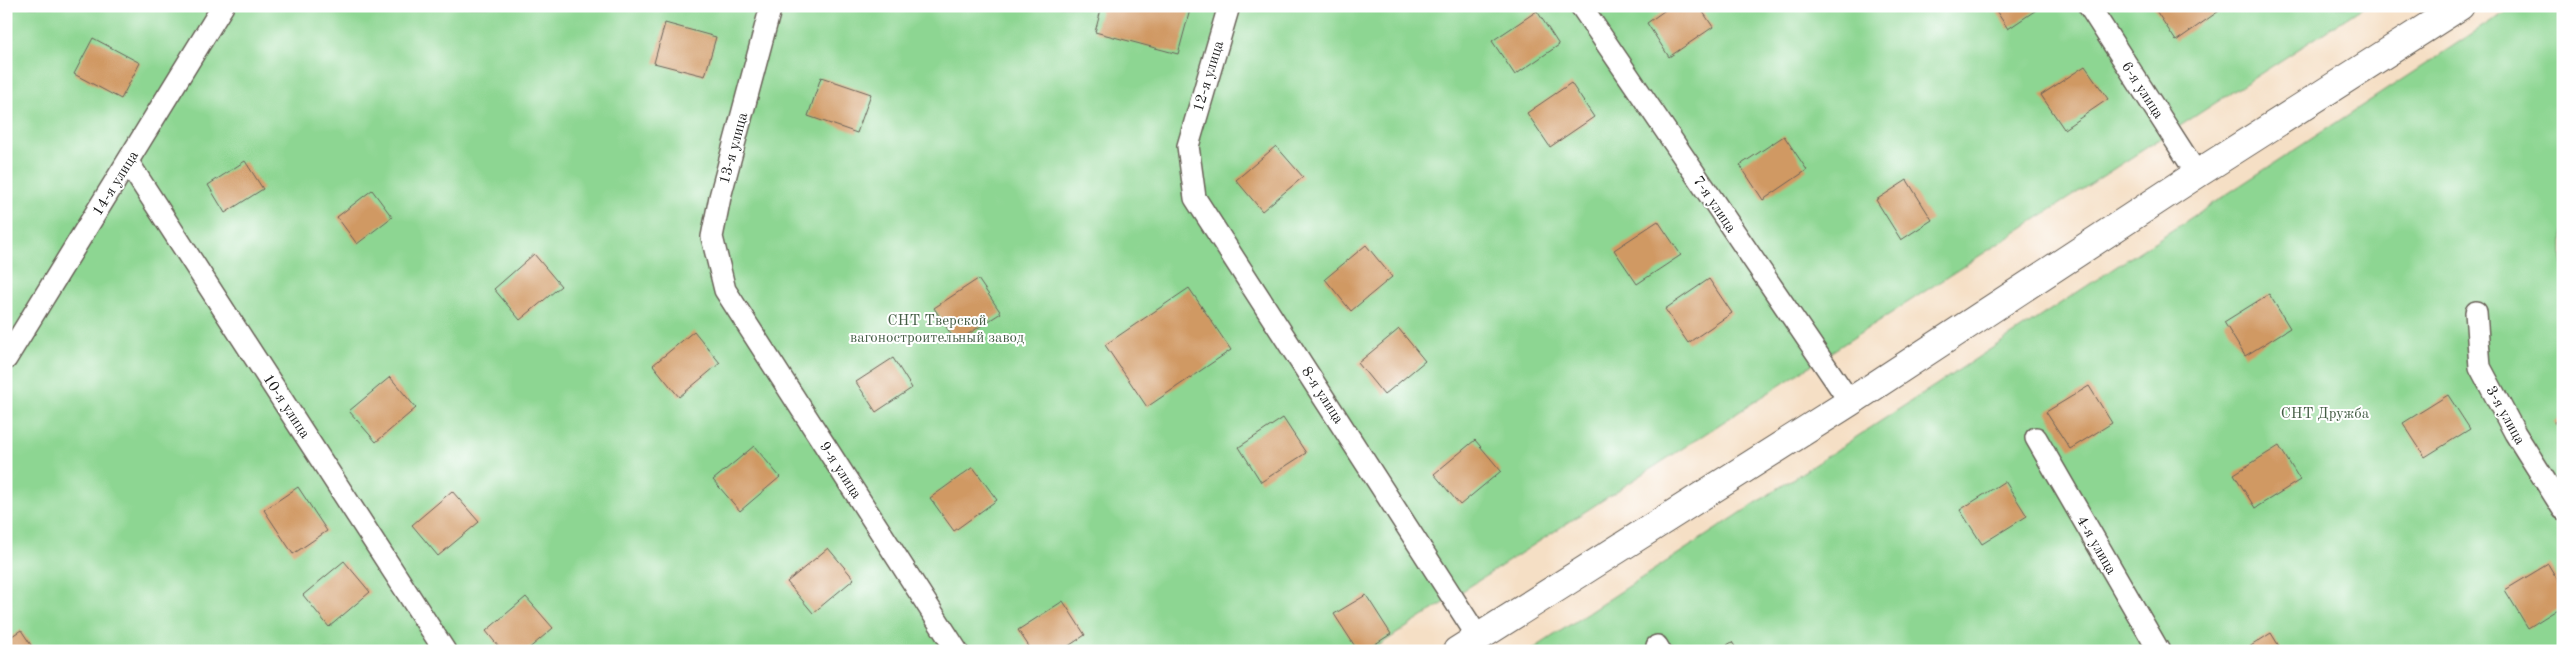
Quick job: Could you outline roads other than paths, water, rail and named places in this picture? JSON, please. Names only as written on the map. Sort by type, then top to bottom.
[{"type":"street","points":[[1468,644],[1850,402],[2197,174],[2460,6]]},
{"type":"lane","name":"14-я улица","points":[[6,359],[223,6]]},
{"type":"lane","name":"13-я улица","points":[[725,290],[712,237],[720,197],[770,6]]},
{"type":"lane","name":"12-я улица","points":[[1188,146],[1229,6]]},
{"type":"lane","name":"7-я улица","points":[[1581,6],[1850,402]]},
{"type":"lane","name":"6-я улица","points":[[2089,6],[2197,174]]},
{"type":"lane","name":"8-я улица","points":[[1188,146],[1195,198],[1468,644]]},
{"type":"lane","name":"10-я улица","points":[[128,162],[445,651]]},
{"type":"lane","name":"9-я улица","points":[[725,290],[956,651]]},
{"type":"lane","name":"3-я улица","points":[[2476,312],[2480,366],[2515,433],[2563,509]]},
{"type":"lane","name":"4-я улица","points":[[2036,438],[2158,651]]},
{"type":"park label","name":"СНТ Тверской вагоностроительный завод","points":[[937,328]]},
{"type":"park label","name":"СНТ Дружба","points":[[2325,413]]}]
